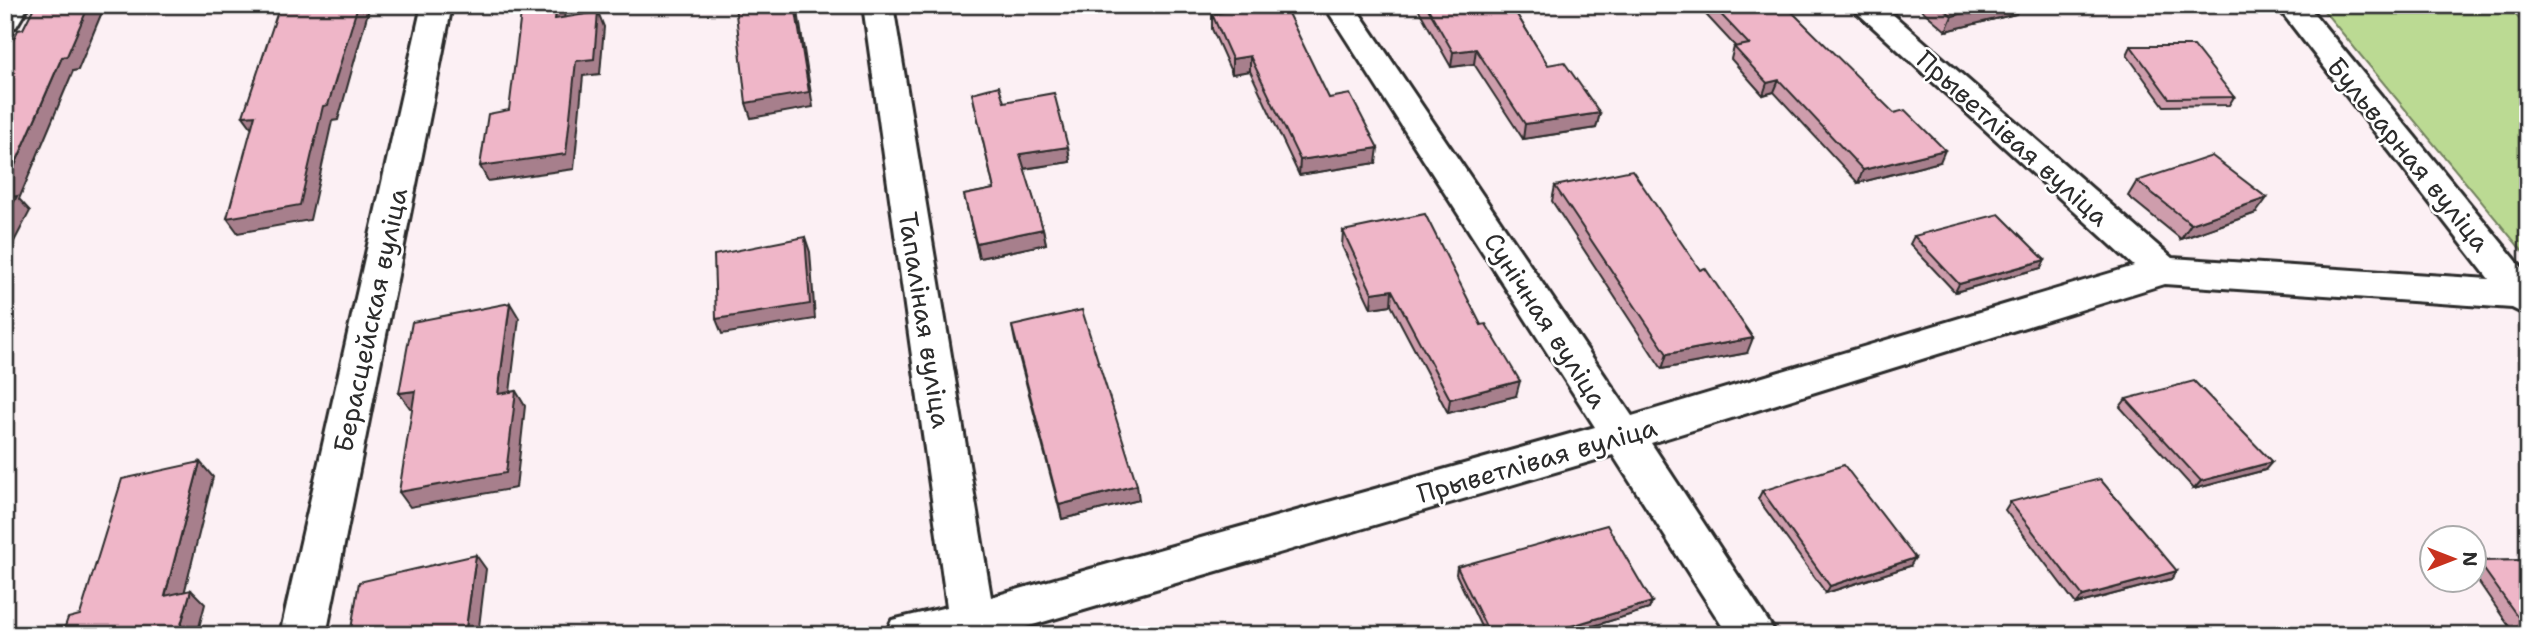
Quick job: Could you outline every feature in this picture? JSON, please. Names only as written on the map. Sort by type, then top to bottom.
[{"type":"street","points":[[5,20],[14,5]]},
{"type":"street","name":"Берасцейская вуліца","points":[[303,635],[436,5]]},
{"type":"street","name":"Тапаліная вуліца","points":[[877,5],[972,629]]},
{"type":"street","name":"Сунічная вуліца","points":[[1339,5],[1754,635]]},
{"type":"street","name":"Прыветлівая вуліца","points":[[1864,5],[2163,271]]},
{"type":"street","name":"Бульварная вуліца","points":[[2291,5],[2525,299]]},
{"type":"street","name":"Прыветлівая вуліца","points":[[908,635],[972,629],[2163,271],[2525,299]]},
{"type":"green space","points":[[2319,5],[2506,5],[2528,28],[2528,258]]},
{"type":"building","points":[[35,5],[89,5],[67,56],[62,57],[5,188],[5,56]]},
{"type":"building","points":[[280,5],[358,5],[328,105],[323,106],[300,205],[227,218],[255,115],[243,116]]},
{"type":"building","points":[[522,5],[557,5],[555,19],[598,12],[594,59],[576,61],[566,154],[480,166],[488,114],[509,110]]},
{"type":"building","points":[[735,5],[795,5],[809,92],[746,103]]},
{"type":"building","points":[[1264,5],[1284,5],[1329,98],[1350,94],[1378,148],[1300,160],[1250,56],[1232,59],[1212,14]]},
{"type":"building","points":[[1426,5],[1511,5],[1548,65],[1564,62],[1600,113],[1525,124],[1476,49],[1453,52]]},
{"type":"building","points":[[1712,5],[1785,5],[1894,113],[1905,110],[1945,150],[1863,170],[1779,80],[1767,83],[1734,47],[1749,44]]},
{"type":"building","points":[[1939,5],[1997,5],[1952,16]]},
{"type":"building","points":[[2131,46],[2194,46],[2234,97],[2169,98]]},
{"type":"building","points":[[999,86],[1004,102],[1054,93],[1068,147],[1020,154],[1043,229],[976,243],[964,195],[994,189],[972,93]]},
{"type":"building","points":[[2212,156],[2267,198],[2191,224],[2137,181]]},
{"type":"building","points":[[1632,170],[1700,270],[1705,268],[1753,338],[1667,354],[1555,186]]},
{"type":"building","points":[[17,196],[5,219],[5,198]]},
{"type":"building","points":[[1425,214],[1481,325],[1486,324],[1520,381],[1450,399],[1392,290],[1372,293],[1343,231]]},
{"type":"building","points":[[1999,214],[2045,260],[1959,284],[1914,236]]},
{"type":"building","points":[[805,237],[810,304],[716,319],[714,255]]},
{"type":"building","points":[[510,303],[498,394],[516,391],[506,473],[399,492],[415,391],[399,393],[412,322]]},
{"type":"building","points":[[1082,310],[1137,485],[1059,505],[1012,326]]},
{"type":"building","points":[[2194,381],[2272,462],[2201,481],[2126,399]]},
{"type":"building","points":[[200,462],[165,596],[191,590],[178,635],[62,635],[68,618],[80,615],[122,479]]},
{"type":"building","points":[[1844,465],[1915,558],[1830,586],[1762,491]]},
{"type":"building","points":[[2100,479],[2177,571],[2083,596],[2010,502]]},
{"type":"building","points":[[1607,525],[1652,602],[1541,635],[1490,635],[1457,567]]},
{"type":"building","points":[[476,555],[465,635],[350,635],[359,582]]},
{"type":"building","points":[[2528,560],[2528,631],[2488,575],[2488,561]]}]
